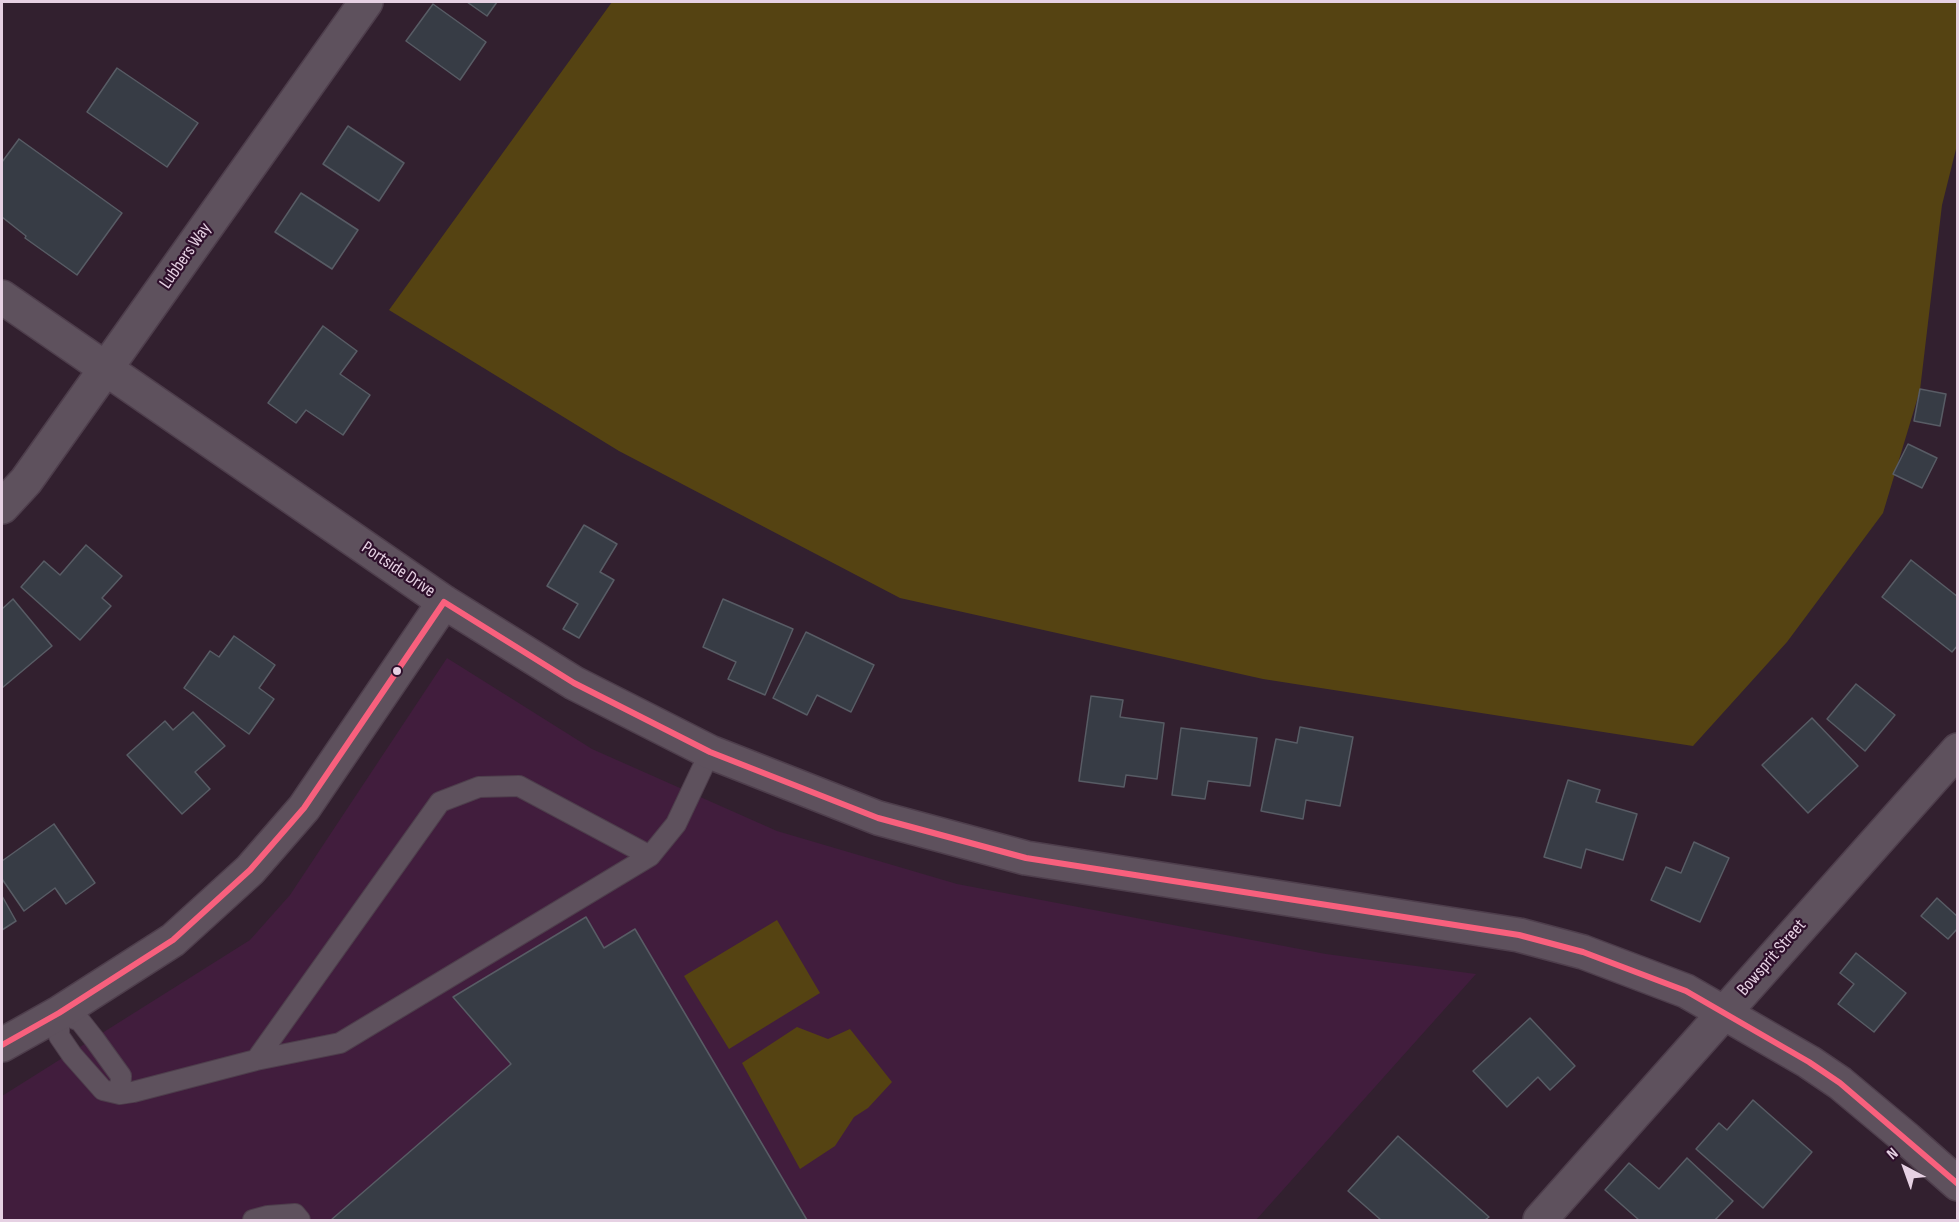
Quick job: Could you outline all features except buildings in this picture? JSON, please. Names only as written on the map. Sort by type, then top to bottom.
[{"type":"street","name":"Lubbers Way","points":[[2,507],[26,481],[366,2]]},
{"type":"street","name":"Portside Drive","points":[[2,297],[444,602],[574,683],[710,752],[878,818],[1026,858],[1519,935],[1583,952],[1686,991],[1809,1062],[1840,1083],[1958,1185]]},
{"type":"street","points":[[2,1045],[59,1013],[173,940],[250,870],[304,808],[444,602]]},
{"type":"street","name":"Bowsprit Street","points":[[1540,1221],[1958,750]]},
{"type":"lane","points":[[120,1094],[121,1076],[95,1040],[80,1021],[59,1013],[59,1036],[72,1055],[103,1090],[120,1094],[256,1060],[340,1043],[650,856],[676,824],[710,752]]},
{"type":"lane","points":[[256,1060],[440,802],[479,787],[519,786],[650,856]]},
{"type":"lane","points":[[253,1221],[268,1216],[295,1214],[300,1221]]},
{"type":"shaded area","points":[[612,2],[1957,2],[1957,145],[1942,205],[1920,390],[1883,513],[1787,642],[1693,746],[1263,679],[900,598],[619,451],[389,310]]},
{"type":"shaded area","points":[[447,658],[592,749],[777,831],[957,884],[1326,954],[1476,974],[1256,1220],[2,1220],[2,1096],[250,940],[290,895]]},
{"type":"shaded area","points":[[777,920],[820,993],[729,1049],[684,976]]},
{"type":"shaded area","points":[[797,1027],[828,1039],[850,1029],[892,1082],[868,1108],[854,1117],[835,1146],[800,1169],[742,1063]]},
{"type":"transit line","points":[[2,1045],[59,1013],[173,940],[250,870],[304,808],[444,602],[574,683],[710,752],[878,818],[1026,858],[1519,935],[1583,952],[1686,991],[1809,1062],[1840,1083],[1958,1184]]}]
